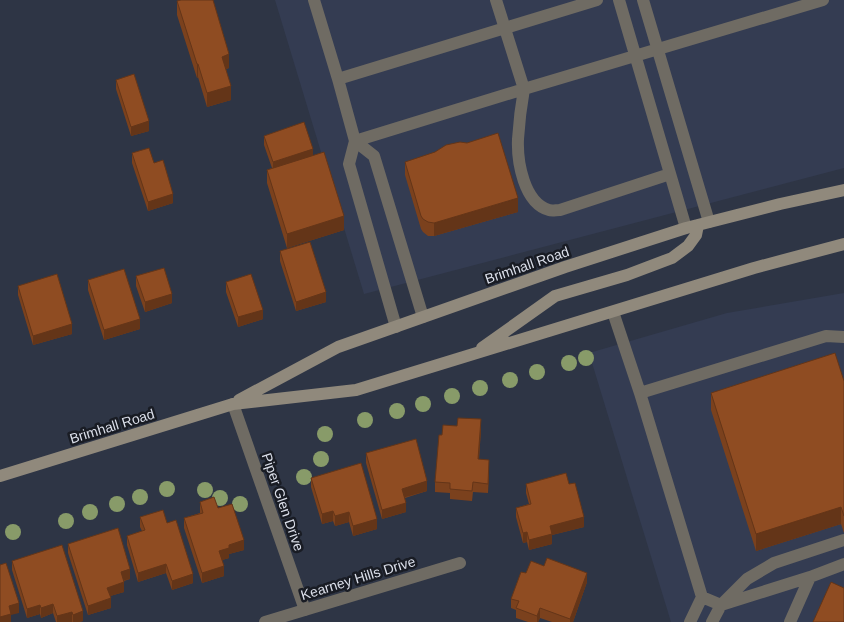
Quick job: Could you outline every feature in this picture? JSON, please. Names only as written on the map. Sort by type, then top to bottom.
[{"type":"street","points":[[314,0],[355,141],[349,164],[396,327]]},
{"type":"street","points":[[496,0],[524,89],[518,140],[518,158],[526,187],[533,199],[541,207],[550,211],[560,210],[670,174]]},
{"type":"street","points":[[338,79],[597,0]]},
{"type":"street","points":[[618,0],[670,174],[698,225]]},
{"type":"street","points":[[472,355],[555,296],[627,275],[672,258],[688,246],[696,235],[698,225],[658,50],[643,0]]},
{"type":"street","points":[[355,141],[823,0]]},
{"type":"street","points":[[355,141],[374,156],[423,317]]},
{"type":"street","name":"Brimhall Road","points":[[233,404],[338,347],[565,267],[698,225],[844,190]]},
{"type":"street","name":"Brimhall Road","points":[[0,476],[233,404],[356,390],[754,268],[844,244]]},
{"type":"street","points":[[613,312],[640,393],[702,596],[690,622]]},
{"type":"street","points":[[640,393],[826,336],[844,337]]},
{"type":"street","name":"Piper Glen Drive","points":[[233,404],[305,610]]},
{"type":"street","points":[[712,622],[720,605],[747,579],[774,563],[844,540]]},
{"type":"street","name":"Kearney Hills Drive","points":[[265,622],[460,563]]},
{"type":"street","points":[[702,596],[720,605],[810,577],[844,564]]},
{"type":"street","points":[[790,622],[810,577]]},
{"type":"shaded area","points":[[275,0],[844,0],[844,168],[364,294]]},
{"type":"shaded area","points":[[844,293],[844,622],[671,622],[589,353],[727,313]]},
{"type":"building","points":[[213,0],[229,54],[222,57],[231,86],[207,93],[177,1]]},
{"type":"building","points":[[134,74],[149,121],[131,127],[116,80]]},
{"type":"building","points":[[304,122],[313,149],[273,162],[264,136]]},
{"type":"building","points":[[498,133],[518,198],[434,223],[423,219],[405,162],[435,152],[446,145],[460,142],[467,143]]},
{"type":"building","points":[[149,148],[154,163],[163,160],[173,194],[148,202],[132,153]]},
{"type":"building","points":[[324,152],[344,216],[287,234],[267,170]]},
{"type":"building","points":[[310,242],[326,292],[296,302],[280,251]]},
{"type":"building","points":[[164,268],[172,294],[145,302],[136,276]]},
{"type":"building","points":[[124,269],[140,319],[104,330],[88,280]]},
{"type":"building","points":[[57,274],[72,324],[33,336],[18,286]]},
{"type":"building","points":[[251,274],[263,310],[238,317],[226,282]]},
{"type":"building","points":[[835,353],[844,381],[844,516],[841,507],[756,534],[711,393]]},
{"type":"building","points":[[458,418],[481,419],[478,459],[489,460],[488,484],[473,482],[472,491],[450,489],[450,483],[435,482],[439,435],[442,435],[443,425],[457,426]]},
{"type":"building","points":[[416,439],[427,481],[402,489],[406,503],[382,510],[366,453]]},
{"type":"building","points":[[361,463],[377,519],[353,526],[349,512],[335,516],[333,511],[322,514],[311,478]]},
{"type":"building","points":[[566,473],[569,484],[575,483],[584,517],[550,526],[552,534],[529,540],[527,532],[523,533],[516,508],[531,504],[526,484]]},
{"type":"building","points":[[214,497],[218,508],[232,504],[244,540],[219,551],[224,566],[202,573],[184,518],[203,513],[200,502]]},
{"type":"building","points":[[163,510],[167,523],[176,520],[193,574],[172,581],[166,564],[138,573],[127,536],[145,530],[140,517]]},
{"type":"building","points":[[118,528],[130,569],[121,572],[124,582],[107,588],[111,598],[88,606],[68,544]]},
{"type":"building","points":[[62,545],[83,611],[73,615],[72,612],[57,616],[53,604],[41,608],[40,605],[27,609],[12,561]]},
{"type":"building","points":[[547,558],[587,573],[570,619],[540,608],[537,616],[516,608],[519,601],[511,599],[521,572],[526,573],[531,561],[544,566]]},
{"type":"building","points":[[6,563],[19,603],[9,606],[11,614],[0,617],[0,565]]},
{"type":"building","points":[[831,582],[844,588],[844,622],[813,622]]}]
